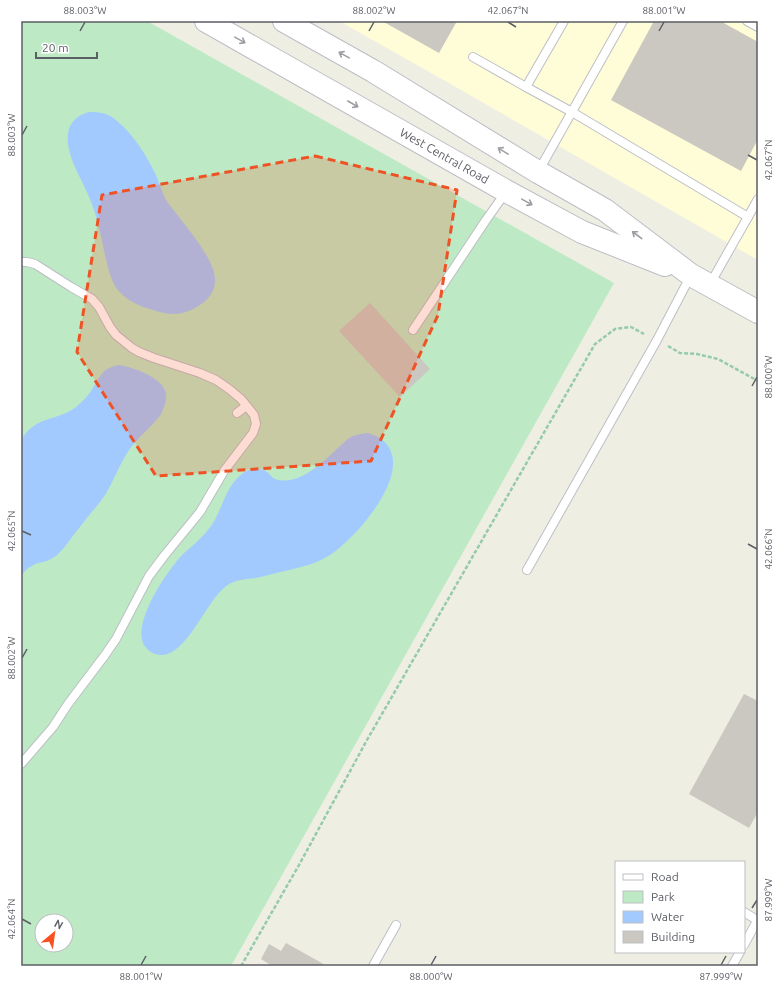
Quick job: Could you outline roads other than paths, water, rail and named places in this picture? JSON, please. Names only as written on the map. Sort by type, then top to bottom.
[{"type":"main road","name":"West Central Road","points":[[206,21],[506,191],[582,232],[700,280],[758,312]]},
{"type":"main road","name":"West Central Road","points":[[284,21],[373,71],[538,172],[605,210],[700,280]]},
{"type":"lane","points":[[526,87],[564,21]]},
{"type":"lane","points":[[538,172],[623,21]]},
{"type":"lane","points":[[747,21],[758,27]]},
{"type":"lane","points":[[472,57],[572,112],[748,217]]},
{"type":"lane","points":[[413,330],[506,191]]},
{"type":"lane","points":[[527,570],[656,340],[748,217],[758,199]]},
{"type":"lane","points":[[21,262],[35,264],[92,299],[99,307],[113,331],[120,339],[132,348],[146,356],[192,370],[216,380],[241,399],[256,421],[252,436],[224,471],[200,512],[149,576],[116,639],[53,727],[21,764]]},
{"type":"lane","points":[[237,413],[246,406]]},
{"type":"lane","points":[[745,912],[758,919],[745,943]]},
{"type":"lane","points":[[373,966],[396,925]]},
{"type":"lane","points":[[732,966],[739,953]]},
{"type":"water","points":[[89,112],[111,116],[134,139],[144,153],[156,175],[166,200],[204,251],[214,273],[215,282],[212,293],[201,305],[186,312],[168,314],[132,302],[117,289],[108,268],[96,215],[69,151],[68,134],[70,126],[78,117]]},
{"type":"water","points":[[119,365],[147,374],[160,383],[166,394],[162,412],[129,450],[103,498],[63,549],[57,555],[45,562],[36,564],[29,568],[21,576],[21,440],[33,426],[69,412],[76,407],[88,395],[99,378],[108,368]]},
{"type":"water","points":[[367,433],[384,441],[388,446],[393,459],[392,474],[386,490],[377,506],[353,536],[330,555],[314,563],[260,577],[239,580],[228,585],[210,604],[187,638],[179,647],[170,653],[161,655],[155,654],[144,646],[141,633],[143,622],[147,610],[160,584],[182,555],[201,538],[211,526],[228,491],[237,478],[246,471],[261,469],[278,480],[283,481],[297,478],[310,472],[328,458],[349,438],[355,435]]}]
